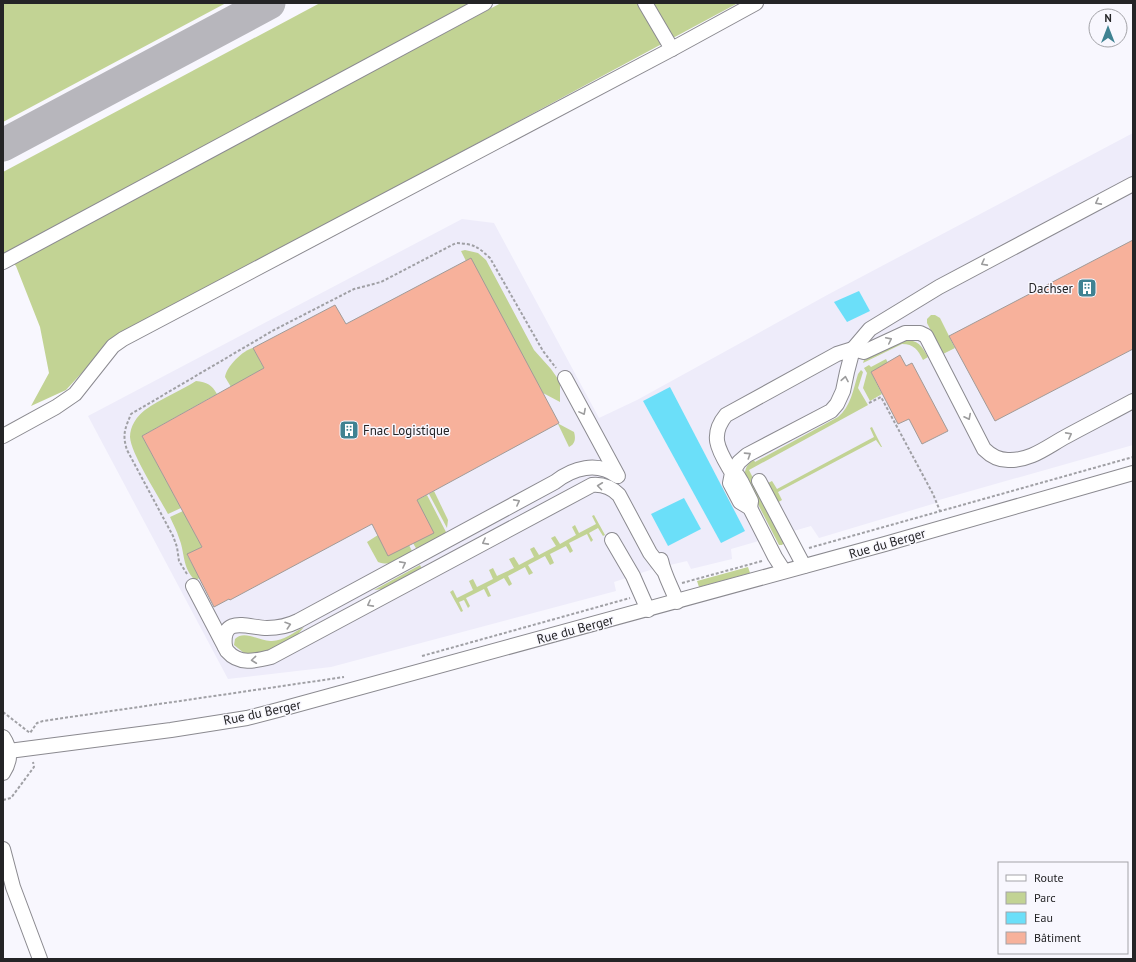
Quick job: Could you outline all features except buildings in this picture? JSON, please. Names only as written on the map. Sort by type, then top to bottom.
[{"type":"street","points":[[3,262],[485,3]]},
{"type":"street","points":[[645,3],[672,49]]},
{"type":"street","points":[[3,436],[56,407],[75,394],[114,346],[124,339],[756,3]]},
{"type":"street","points":[[732,473],[739,462],[747,455],[831,411],[837,404],[843,392],[846,372],[853,350],[870,329],[939,287],[1133,184]]},
{"type":"street","points":[[784,571],[775,557],[750,508],[751,501],[738,476],[732,473],[717,446],[717,432],[719,423],[726,415],[837,354],[853,350],[864,352],[905,332],[920,333],[926,336],[984,449],[996,458],[1007,460],[1025,458],[1038,453],[1133,401]]},
{"type":"street","points":[[565,378],[658,551],[663,570]]},
{"type":"street","points":[[225,648],[225,634],[232,626],[241,625],[269,628],[285,626],[298,621],[548,486],[562,476],[589,467],[605,469],[617,476]]},
{"type":"street","name":"Rue du Berger","points":[[9,751],[171,730],[247,718],[677,602],[1133,473]]},
{"type":"street","points":[[759,481],[804,566]]},
{"type":"street","points":[[193,586],[225,648],[231,655],[240,661],[260,660],[271,657],[592,485],[600,484],[609,487],[619,495],[650,553],[663,570],[672,586],[677,602]]},
{"type":"street","points":[[612,540],[633,576],[648,610]]},
{"type":"street","points":[[3,736],[8,744],[9,751],[8,766],[3,773]]},
{"type":"street","points":[[3,849],[8,890],[40,959]]},
{"type":"path","points":[[193,586],[179,561],[177,547],[173,536],[127,450],[124,439],[125,428],[131,414],[274,330],[354,290],[382,282],[456,243],[468,244],[477,247],[490,258],[543,351],[565,378]]},
{"type":"path","points":[[870,404],[881,397],[933,494],[940,511]]},
{"type":"path","points":[[819,545],[1133,457]]},
{"type":"path","points":[[697,579],[748,565]]},
{"type":"path","points":[[420,656],[620,601]]},
{"type":"path","points":[[3,800],[11,798],[34,767],[30,733],[37,723],[344,677]]},
{"type":"path","points":[[3,712],[30,733]]},
{"type":"shaded area","points":[[1133,133],[1133,445],[939,500],[936,503],[819,538],[811,526],[731,549],[732,559],[691,569],[687,561],[653,569],[614,582],[616,591],[331,667],[228,679],[88,416],[462,219],[494,223],[599,418],[637,400],[829,294]]},
{"type":"green space","points":[[3,3],[226,3],[3,122]]},
{"type":"green space","points":[[320,3],[477,3],[3,257],[3,172]]},
{"type":"green space","points":[[501,3],[738,3],[112,340],[66,390],[31,406],[49,373],[40,327],[16,266],[13,263]]},
{"type":"green space","points":[[465,250],[478,253],[486,260],[534,350],[558,379],[560,384],[560,402],[543,393],[466,261],[461,251]]},
{"type":"green space","points":[[931,315],[935,315],[940,318],[955,348],[943,354],[927,323],[927,319]]},
{"type":"green space","points":[[901,340],[911,340],[918,343],[928,357],[923,360],[913,346],[902,344],[863,363],[864,360]]},
{"type":"green space","points":[[253,348],[264,368],[231,387],[225,377],[228,369],[240,355]]},
{"type":"green space","points":[[886,359],[888,363],[871,372],[882,394],[870,401],[863,388],[867,373],[864,368],[869,365],[871,367]]},
{"type":"green space","points":[[861,370],[863,372],[858,388],[868,405],[749,470],[753,478],[751,479],[784,543],[779,545],[745,479],[746,468],[754,460],[755,462],[838,417],[849,403],[858,374]]},
{"type":"green space","points":[[196,381],[209,384],[217,394],[142,436],[181,508],[168,514],[135,454],[130,433],[134,422],[145,410]]},
{"type":"green space","points":[[558,424],[574,432],[575,437],[573,444],[569,447]]},
{"type":"green space","points":[[872,427],[882,447],[876,440],[778,492],[782,500],[777,503],[766,484],[772,481],[777,489],[874,437],[870,428]]},
{"type":"green space","points":[[434,491],[448,520],[447,528],[429,494]]},
{"type":"green space","points":[[427,495],[446,532],[441,537],[417,550],[413,543],[417,500]]},
{"type":"green space","points":[[183,511],[202,547],[187,555],[200,578],[195,580],[188,570],[184,560],[181,543],[170,517]]},
{"type":"green space","points":[[594,515],[605,535],[603,536],[598,528],[589,533],[593,540],[591,542],[587,534],[569,543],[573,551],[570,553],[566,546],[550,554],[554,563],[550,565],[545,556],[528,565],[533,573],[529,575],[525,567],[508,576],[512,584],[509,586],[504,578],[487,587],[491,596],[488,597],[484,589],[466,598],[470,606],[468,608],[464,600],[459,602],[463,611],[461,612],[450,592],[453,590],[457,598],[473,590],[469,581],[473,579],[477,587],[493,579],[489,570],[493,568],[497,576],[514,568],[509,559],[514,557],[519,565],[534,557],[530,549],[534,547],[539,555],[556,546],[551,538],[555,536],[560,544],[576,535],[572,527],[575,525],[579,533],[596,524],[592,516]]},
{"type":"green space","points":[[378,535],[409,545],[413,553],[392,563],[388,564],[378,562],[367,542]]},
{"type":"green space","points":[[420,565],[423,571],[391,588],[374,590]]},
{"type":"green space","points":[[748,567],[750,573],[699,587],[697,581]]},
{"type":"green space","points":[[304,627],[293,640],[273,651],[251,654],[244,653],[234,645],[235,639],[239,636],[243,635],[267,641],[276,641]]},
{"type":"water","points":[[859,291],[870,311],[847,322],[834,302]]},
{"type":"water","points":[[670,387],[745,531],[721,543],[643,401]]},
{"type":"water","points":[[684,498],[701,529],[668,546],[651,514]]},
{"type":"taxiway","points":[[3,145],[269,3]]},
{"type":"place","name":"Dachser","points":[[1087,288]]},
{"type":"place","name":"Fnac Logistique","points":[[349,430]]}]
